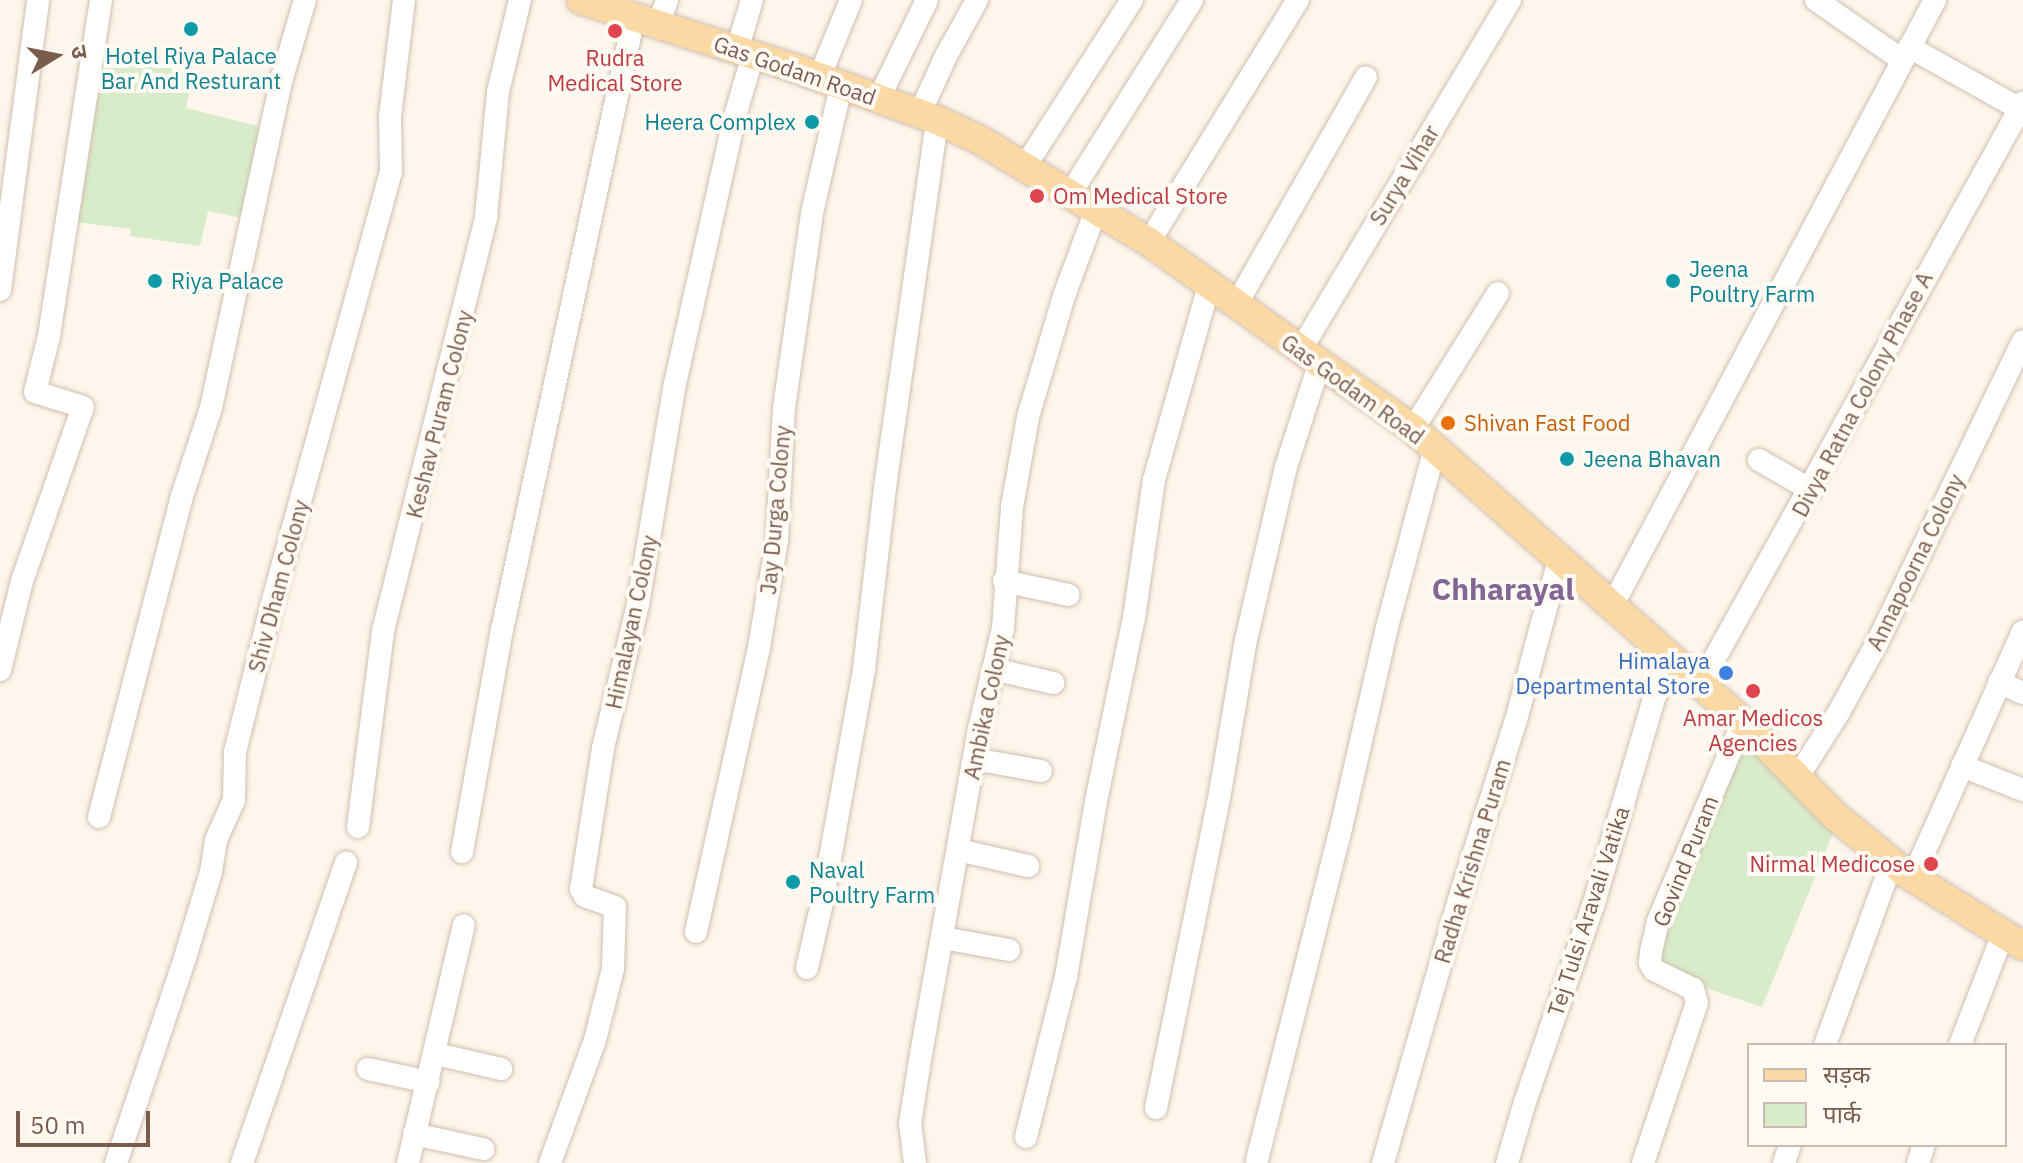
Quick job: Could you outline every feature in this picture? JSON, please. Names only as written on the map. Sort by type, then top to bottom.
[{"type":"main road","name":"Gas Godam Road","points":[[588,1],[653,14],[745,52],[929,116],[1149,242],[1413,429],[1743,722],[1834,815],[1902,869],[2013,940]]},
{"type":"street","points":[[0,290],[38,0]]},
{"type":"street","points":[[0,670],[22,581],[83,407],[35,392],[51,321],[101,0]]},
{"type":"street","points":[[99,817],[181,499],[211,408],[282,78],[305,0]]},
{"type":"street","name":"Shiv Dham Colony","points":[[116,1163],[189,946],[211,872],[216,840],[234,800],[235,752],[265,630],[391,172],[390,117],[404,0]]},
{"type":"street","name":"Keshav Puram Colony","points":[[358,827],[383,631],[486,217],[498,92],[520,0]]},
{"type":"street","points":[[745,52],[752,0]]},
{"type":"street","name":"Jay Durga Colony","points":[[696,932],[759,647],[777,541],[784,408],[830,82],[851,0]]},
{"type":"street","points":[[879,98],[927,0]]},
{"type":"street","points":[[807,968],[822,903],[864,669],[929,116],[977,0]]},
{"type":"street","points":[[1024,168],[1132,0]]},
{"type":"street","points":[[1070,194],[1192,0]]},
{"type":"street","points":[[1149,242],[1298,0]]},
{"type":"street","name":"Surya Vihar","points":[[1156,1108],[1220,793],[1246,640],[1310,358],[1510,0]]},
{"type":"street","points":[[1816,0],[1906,54],[2021,106]]},
{"type":"street","points":[[1612,606],[1935,0]]},
{"type":"street","points":[[462,852],[502,630],[653,14]]},
{"type":"street","name":"Himalayan Colony","points":[[550,1163],[595,1040],[613,969],[615,907],[581,894],[583,874],[603,748],[638,604],[675,384],[735,116],[745,52]]},
{"type":"street","points":[[1236,305],[1366,77]]},
{"type":"street","name":"Divya Ratna Colony Phase A","points":[[1700,685],[1811,490],[2021,106]]},
{"type":"street","name":"Ambika Colony","points":[[915,1163],[910,1124],[974,759],[1003,628],[1004,581],[1012,507],[1028,417],[1065,293],[1096,210]]},
{"type":"street","points":[[1026,1137],[1066,977],[1134,618],[1154,480],[1209,286]]},
{"type":"street","points":[[1413,429],[1498,293]]},
{"type":"street","name":"Annapoorna Colony","points":[[1797,778],[1839,712],[1877,643],[2023,341]]},
{"type":"street","points":[[1257,1160],[1339,837],[1387,627],[1435,448]]},
{"type":"street","points":[[1759,460],[1811,490]]},
{"type":"street","name":"Radha Krishna Puram","points":[[1383,1163],[1457,905],[1516,720],[1559,559]]},
{"type":"street","points":[[1004,581],[1068,595]]},
{"type":"street","points":[[1826,1043],[1902,869],[1962,766],[2023,631]]},
{"type":"street","name":"Tej Tulsi Aravali Vatika","points":[[1507,1163],[1593,906],[1655,696],[1672,660]]},
{"type":"street","points":[[993,669],[1053,683]]},
{"type":"street","points":[[1999,682],[2023,693]]},
{"type":"street","name":"Govind Puram","points":[[1643,1163],[1697,1003],[1693,989],[1654,970],[1651,952],[1658,921],[1743,722]]},
{"type":"street","points":[[974,759],[1041,771]]},
{"type":"street","points":[[1962,766],[2023,790]]},
{"type":"street","points":[[958,850],[1028,866]]},
{"type":"street","points":[[242,1163],[346,863]]},
{"type":"street","points":[[408,1163],[464,925]]},
{"type":"street","points":[[943,938],[1009,950]]},
{"type":"street","points":[[1961,1043],[2013,940]]},
{"type":"street","points":[[436,1054],[501,1069]]},
{"type":"street","points":[[368,1069],[429,1082]]},
{"type":"street","points":[[414,1134],[483,1149]]},
{"type":"green space","points":[[101,45],[194,66],[186,108],[265,128],[246,219],[208,211],[200,246],[130,236],[131,229],[77,222]]},
{"type":"green space","points":[[1743,737],[1835,828],[1762,1007],[1706,988],[1655,961],[1676,889]]},
{"type":"place","name":"Hotel Riya Palace Bar And Resturant","points":[[191,29]]},
{"type":"place","name":"Rudra Medical Store","points":[[615,31]]},
{"type":"place","name":"Heera Complex","points":[[812,122]]},
{"type":"place","name":"Om Medical Store","points":[[1037,196]]},
{"type":"place","name":"Riya Palace","points":[[155,281]]},
{"type":"place","name":"Jeena Poultry Farm","points":[[1673,281]]},
{"type":"place","name":"Shivan Fast Food","points":[[1448,423]]},
{"type":"place","name":"Jeena Bhavan","points":[[1567,459]]},
{"type":"place","name":"Himalaya Departmental Store","points":[[1726,673]]},
{"type":"place","name":"Amar Medicos Agencies","points":[[1753,691]]},
{"type":"place","name":"Nirmal Medicose","points":[[1931,864]]},
{"type":"place","name":"Naval Poultry Farm","points":[[793,882]]},
{"type":"district","name":"Chharayal","points":[[1503,589]]}]
